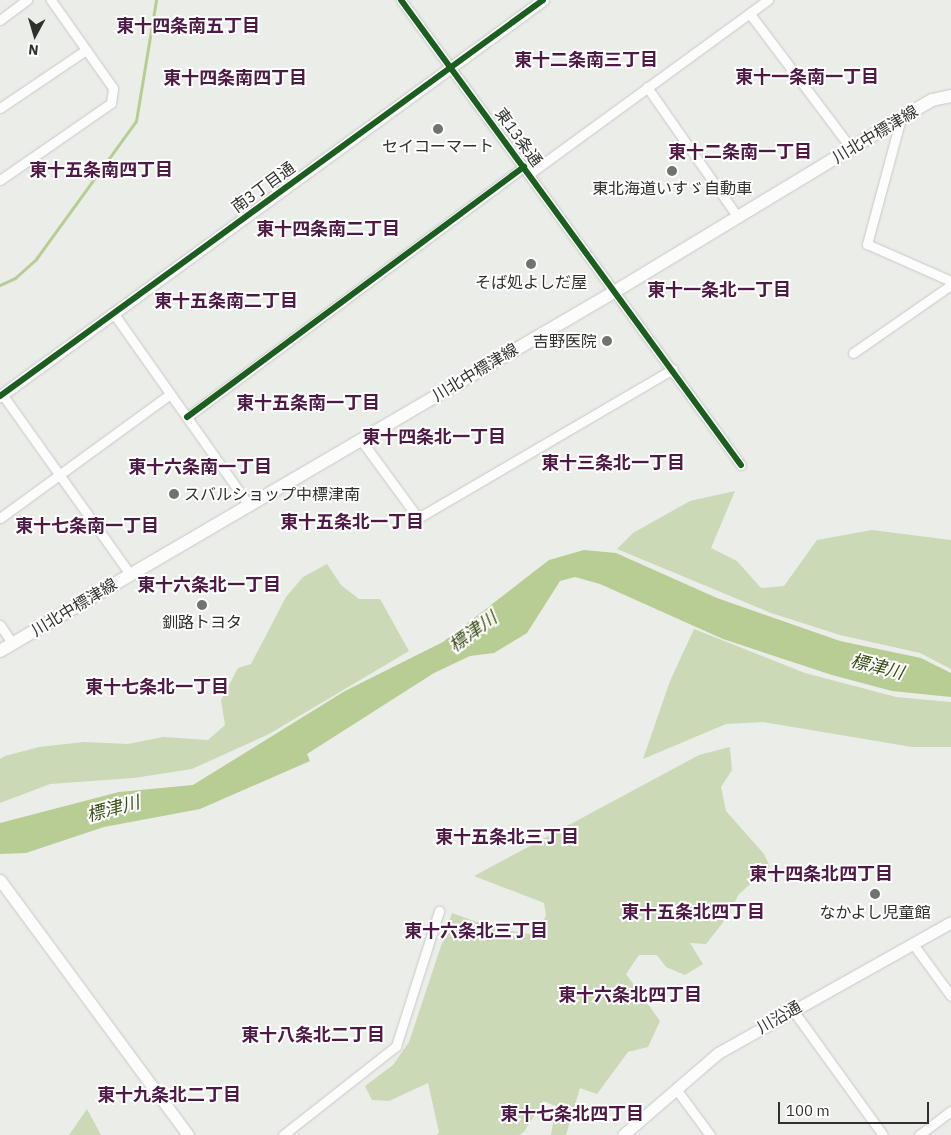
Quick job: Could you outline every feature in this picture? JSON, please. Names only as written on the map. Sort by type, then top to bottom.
[{"type":"main road","name":"川北中標津線","points":[[0,651],[248,504],[614,292],[901,118],[932,100],[951,96]]},
{"type":"street","points":[[0,20],[27,0]]},
{"type":"street","points":[[2,176],[111,103],[113,88],[51,0]]},
{"type":"street","name":"東13条通","points":[[401,0],[614,292],[673,369],[741,465]]},
{"type":"street","name":"南3丁目通","points":[[1,395],[543,0]]},
{"type":"street","points":[[187,418],[527,171],[750,14],[766,0]]},
{"type":"street","points":[[750,14],[852,148]]},
{"type":"street","points":[[0,108],[86,50]]},
{"type":"street","points":[[647,87],[737,216]]},
{"type":"street","points":[[901,118],[866,244],[951,281]]},
{"type":"street","points":[[853,353],[951,285]]},
{"type":"street","points":[[114,314],[248,504]]},
{"type":"street","points":[[361,440],[418,518],[673,369]]},
{"type":"street","points":[[0,518],[170,394]]},
{"type":"street","points":[[1,395],[61,474],[130,574]]},
{"type":"street","points":[[0,625],[13,644]]},
{"type":"street","points":[[0,880],[188,1135]]},
{"type":"street","points":[[283,1135],[396,1046],[439,910]]},
{"type":"street","name":"川沿通","points":[[623,1135],[718,1053],[951,922]]},
{"type":"street","points":[[912,944],[951,996]]},
{"type":"street","points":[[792,1010],[883,1135]]},
{"type":"street","points":[[676,1089],[710,1135]]},
{"type":"street","points":[[919,1135],[951,1111]]},
{"type":"shaded area","points":[[735,491],[711,548],[737,561],[761,588],[784,586],[817,540],[872,530],[951,540],[951,669],[920,653],[840,635],[771,613],[617,549],[633,533],[690,501]]},
{"type":"shaded area","points":[[327,564],[341,585],[359,599],[380,599],[409,651],[269,734],[192,769],[134,778],[50,784],[0,803],[0,759],[5,756],[39,747],[84,742],[128,744],[163,737],[208,740],[225,725],[221,700],[238,668],[251,664],[286,597],[303,577]]},
{"type":"shaded area","points":[[694,629],[805,673],[896,697],[951,702],[951,747],[912,747],[763,722],[726,724],[643,759],[670,681]]},
{"type":"shaded area","points":[[730,747],[732,770],[721,787],[726,811],[764,854],[770,867],[739,894],[725,920],[706,944],[690,943],[703,964],[685,975],[666,967],[657,955],[639,955],[626,974],[660,1021],[648,1047],[628,1052],[597,1094],[580,1088],[566,1135],[551,1135],[556,1106],[543,1101],[524,1132],[519,1135],[437,1135],[439,1132],[428,1083],[389,1101],[372,1100],[365,1086],[393,1065],[409,1042],[452,913],[496,929],[536,935],[546,916],[544,903],[474,876],[699,755]]},
{"type":"shaded area","points":[[87,1109],[101,1135],[69,1135]]},
{"type":"water","name":"標津川","points":[[584,550],[616,553],[717,598],[840,641],[921,658],[951,673],[951,697],[892,691],[832,675],[723,639],[600,584],[575,577],[560,581],[527,633],[494,653],[470,656],[434,673],[307,754],[310,761],[200,809],[104,827],[26,853],[0,854],[0,823],[119,792],[193,785],[345,691],[443,642],[549,560]]},
{"type":"waterway","points":[[0,285],[15,278],[36,259],[136,121],[156,0]]},
{"type":"cycle path","points":[[401,0],[741,465]]},
{"type":"cycle path","points":[[0,396],[543,0]]},
{"type":"cycle path","points":[[187,417],[524,167]]},
{"type":"place","name":"セイコーマート","points":[[438,129]]},
{"type":"place","name":"東北海道いすゞ自動車","points":[[672,171]]},
{"type":"place","name":"そば処よしだ屋","points":[[531,264]]},
{"type":"place","name":"吉野医院","points":[[607,341]]},
{"type":"place","name":"スバルショップ中標津南","points":[[174,494]]},
{"type":"place","name":"釧路トヨタ","points":[[202,605]]},
{"type":"place","name":"なかよし児童館","points":[[875,894]]},
{"type":"district","name":"東十四条南五丁目","points":[[188,26]]},
{"type":"district","name":"東十二条南三丁目","points":[[586,60]]},
{"type":"district","name":"東十一条南一丁目","points":[[807,77]]},
{"type":"district","name":"東十四条南四丁目","points":[[235,78]]},
{"type":"district","name":"東十二条南一丁目","points":[[740,152]]},
{"type":"district","name":"東十五条南四丁目","points":[[101,170]]},
{"type":"district","name":"東十四条南二丁目","points":[[328,229]]},
{"type":"district","name":"東十一条北一丁目","points":[[719,290]]},
{"type":"district","name":"東十五条南二丁目","points":[[226,301]]},
{"type":"district","name":"東十五条南一丁目","points":[[308,403]]},
{"type":"district","name":"東十四条北一丁目","points":[[434,437]]},
{"type":"district","name":"東十三条北一丁目","points":[[613,463]]},
{"type":"district","name":"東十六条南一丁目","points":[[200,467]]},
{"type":"district","name":"東十五条北一丁目","points":[[352,522]]},
{"type":"district","name":"東十七条南一丁目","points":[[87,526]]},
{"type":"district","name":"東十六条北一丁目","points":[[209,585]]},
{"type":"district","name":"東十七条北一丁目","points":[[157,687]]},
{"type":"district","name":"東十五条北三丁目","points":[[507,837]]},
{"type":"district","name":"東十四条北四丁目","points":[[821,874]]},
{"type":"district","name":"東十五条北四丁目","points":[[693,912]]},
{"type":"district","name":"東十六条北三丁目","points":[[476,931]]},
{"type":"district","name":"東十六条北四丁目","points":[[630,995]]},
{"type":"district","name":"東十八条北二丁目","points":[[313,1035]]},
{"type":"district","name":"東十九条北二丁目","points":[[169,1095]]},
{"type":"district","name":"東十七条北四丁目","points":[[572,1114]]}]
